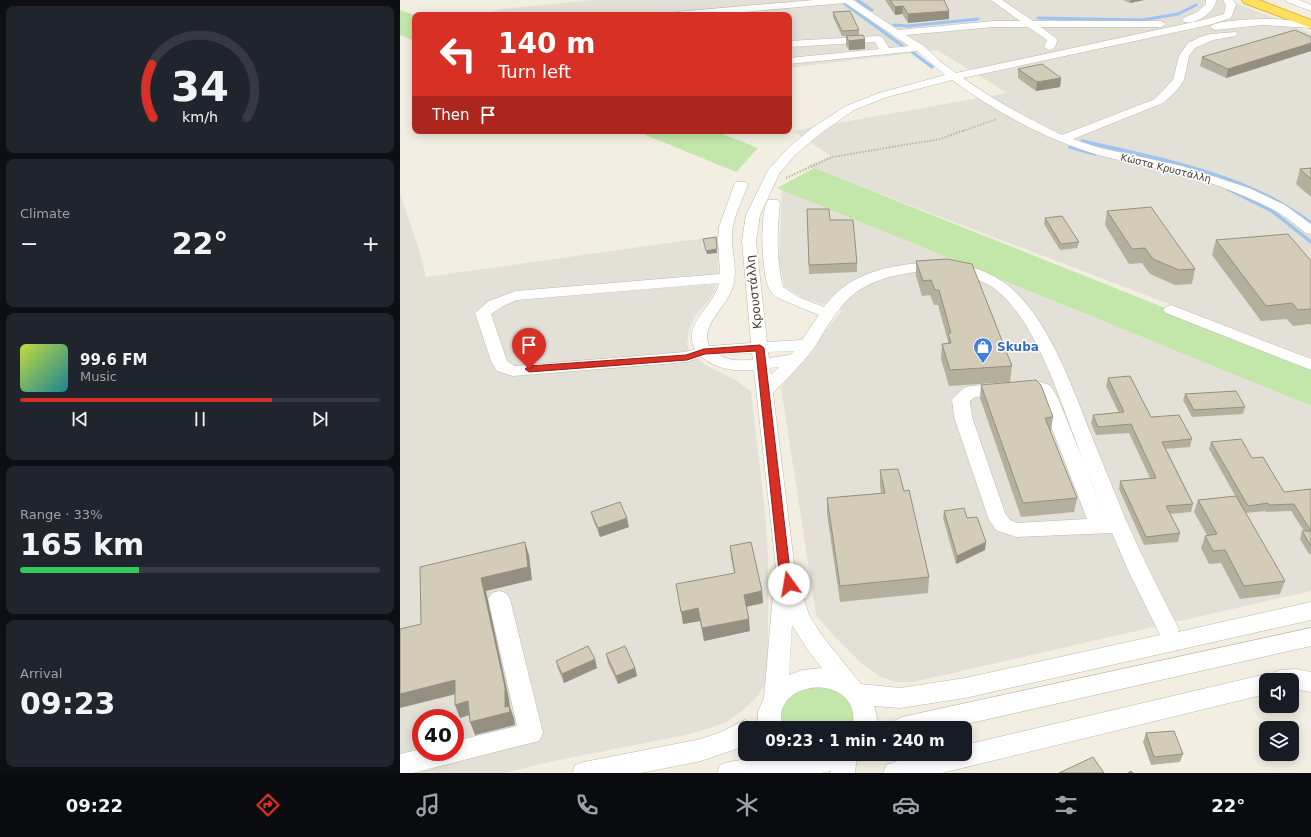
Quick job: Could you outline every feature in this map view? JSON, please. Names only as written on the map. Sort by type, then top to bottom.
[{"type":"highway","points":[[1248,0],[1311,25]]},
{"type":"highway","points":[[1271,0],[1311,15]]},
{"type":"street","points":[[710,12],[847,0]]},
{"type":"street","name":"Κώστα Κρυστάλλη","points":[[847,0],[923,51],[960,72],[979,94],[1038,128],[1062,139],[1097,151],[1177,169],[1244,191],[1280,208],[1311,230]]},
{"type":"street","points":[[996,0],[1052,39],[1052,43],[1049,47]]},
{"type":"street","points":[[896,33],[994,24],[1031,23],[1149,25],[1174,23],[1190,20],[1199,16],[1211,4],[1210,0]]},
{"type":"street","points":[[960,72],[980,66],[1024,61],[1205,23],[1228,16],[1231,5],[1228,0]]},
{"type":"street","points":[[1290,0],[1311,8]]},
{"type":"street","points":[[960,72],[1225,25],[1274,22],[1311,25]]},
{"type":"street","points":[[1062,139],[1159,101],[1169,93],[1176,84],[1181,73],[1184,56],[1189,46],[1224,34],[1258,32],[1292,34]]},
{"type":"street","points":[[792,44],[878,39],[886,52]]},
{"type":"street","points":[[792,61],[886,52],[923,51]]},
{"type":"street","name":"Κώστα Κρυστάλλη","points":[[923,51],[937,64],[960,72]]},
{"type":"street","name":"Κρουστάλλη","points":[[864,721],[864,709],[855,692],[815,643],[799,618],[785,571],[751,274],[749,241],[753,215],[775,181],[777,167],[791,152],[816,131],[831,122],[909,94],[960,72]]},
{"type":"street","points":[[741,185],[731,210],[725,232],[726,284],[718,303],[700,331],[701,346],[704,352],[716,360],[726,364],[807,345]]},
{"type":"street","points":[[774,203],[769,238],[770,267],[777,290],[785,296],[814,310],[827,313]]},
{"type":"street","points":[[765,392],[807,345],[827,313],[846,292],[865,280],[892,270],[925,267],[965,269],[990,279],[1007,292],[1022,307],[1038,332],[1058,376],[1129,551],[1168,629]]},
{"type":"street","points":[[704,352],[687,357],[513,370],[503,367],[498,361],[483,313],[490,306],[516,296],[726,278]]},
{"type":"street","points":[[1172,310],[1311,364]]},
{"type":"street","points":[[761,356],[794,360]]},
{"type":"street","points":[[1098,526],[1049,398],[1044,389],[1037,386],[970,392],[960,399],[963,417],[996,515],[1003,525],[1016,530],[1119,525]]},
{"type":"street","name":"Κρουστάλλη","points":[[772,712],[785,571]]},
{"type":"street","points":[[464,750],[531,733],[499,599]]},
{"type":"street","points":[[760,721],[772,712],[787,686],[802,679],[817,677],[830,678],[842,682],[855,692],[900,698],[965,688],[1311,611]]},
{"type":"street","points":[[933,721],[1311,637]]},
{"type":"street","points":[[1299,680],[1311,682]]},
{"type":"street","points":[[895,773],[1259,686]]},
{"type":"street","points":[[584,773],[701,750],[728,741],[738,735]]},
{"type":"street","points":[[400,765],[417,761]]},
{"type":"street","points":[[729,773],[797,763],[844,761]]},
{"type":"path","points":[[775,181],[832,157],[927,142],[954,135],[988,121],[1016,115]]},
{"type":"shaded area","points":[[593,0],[1228,0],[1311,33],[1311,358],[807,166],[831,156],[793,131],[1007,93],[937,50],[792,68],[792,12],[491,12],[502,9]]},
{"type":"shaded area","points":[[782,190],[1311,406],[1311,591],[913,682],[896,682],[881,677],[861,663],[834,636],[816,615],[781,387],[842,310],[803,298],[785,287],[779,262]]},
{"type":"shaded area","points":[[400,194],[420,253],[426,277],[719,236],[718,275],[715,290],[709,300],[695,316],[689,330],[687,344],[690,353],[704,364],[736,380],[751,392],[765,511],[768,559],[768,651],[766,682],[757,697],[741,712],[725,723],[690,734],[549,762],[505,773],[400,773]]},
{"type":"green space","points":[[400,10],[412,14],[412,40],[400,35]]},
{"type":"green space","points":[[643,134],[723,134],[758,148],[736,172]]},
{"type":"green space","points":[[814,168],[1311,366],[1311,406],[777,188]]},
{"type":"green space","points":[[830,686],[852,699],[857,721],[778,721],[778,713],[784,702],[803,688]]},
{"type":"building","points":[[890,0],[944,0],[949,11],[908,14],[903,6],[895,7]]},
{"type":"building","points":[[850,11],[859,30],[842,31],[833,12]]},
{"type":"building","points":[[1295,30],[1311,37],[1311,43],[1228,69],[1202,57]]},
{"type":"building","points":[[863,35],[865,39],[849,41],[846,36]]},
{"type":"building","points":[[1042,64],[1061,78],[1037,82],[1018,69]]},
{"type":"building","points":[[1311,168],[1311,179],[1300,169]]},
{"type":"building","points":[[1151,207],[1195,269],[1179,270],[1153,259],[1145,248],[1132,249],[1107,211]]},
{"type":"building","points":[[807,209],[829,209],[830,220],[853,220],[857,263],[809,265]]},
{"type":"building","points":[[1062,216],[1079,242],[1061,244],[1045,218]]},
{"type":"building","points":[[1288,234],[1311,261],[1311,309],[1298,310],[1292,303],[1266,306],[1216,240]]},
{"type":"building","points":[[716,237],[717,249],[706,251],[703,239]]},
{"type":"building","points":[[947,259],[972,264],[1012,366],[950,370],[942,344],[951,343],[948,333],[951,333],[939,290],[935,290],[931,280],[923,281],[916,261]]},
{"type":"building","points":[[1130,376],[1151,417],[1179,415],[1192,439],[1162,442],[1193,504],[1166,506],[1180,533],[1146,537],[1120,481],[1156,478],[1131,424],[1098,427],[1093,415],[1124,412],[1108,378]]},
{"type":"building","points":[[1036,380],[1041,385],[1053,417],[1045,418],[1077,498],[1023,503],[981,385]]},
{"type":"building","points":[[1236,391],[1245,407],[1194,410],[1185,394]]},
{"type":"building","points":[[1241,439],[1252,458],[1263,457],[1284,492],[1311,489],[1311,531],[1294,504],[1269,505],[1268,503],[1248,506],[1211,442]]},
{"type":"building","points":[[898,469],[904,491],[909,490],[929,577],[840,586],[827,498],[885,493],[880,470]]},
{"type":"building","points":[[1236,496],[1285,581],[1244,586],[1225,550],[1213,551],[1205,536],[1217,534],[1198,500]]},
{"type":"building","points":[[620,502],[627,518],[598,528],[591,512]]},
{"type":"building","points":[[964,508],[967,518],[977,517],[986,542],[957,556],[944,511]]},
{"type":"building","points":[[1302,531],[1311,531],[1311,546]]},
{"type":"building","points":[[525,542],[528,567],[481,578],[505,687],[505,707],[509,706],[510,712],[470,722],[468,701],[455,705],[455,680],[400,694],[400,629],[421,624],[420,567]]},
{"type":"building","points":[[751,542],[762,591],[744,595],[749,619],[702,628],[698,608],[681,612],[676,584],[735,573],[730,546]]},
{"type":"building","points":[[588,646],[595,659],[562,674],[556,661]]},
{"type":"building","points":[[625,646],[635,668],[616,676],[606,654]]},
{"type":"building","points":[[1174,731],[1183,754],[1154,757],[1146,733]]},
{"type":"building","points":[[1093,757],[1104,773],[1059,773]]},
{"type":"waterway","points":[[857,0],[872,10]]},
{"type":"waterway","points":[[844,3],[904,47]]},
{"type":"waterway","points":[[1038,18],[1142,20],[1178,14],[1196,5]]},
{"type":"waterway","points":[[894,25],[908,26],[978,19]]},
{"type":"waterway","points":[[912,52],[932,67]]},
{"type":"waterway","points":[[1082,141],[1172,162],[1216,175],[1266,195],[1311,223]]},
{"type":"waterway","points":[[1070,147],[1095,154]]},
{"type":"waterway","points":[[1228,189],[1272,211],[1311,242]]},
{"type":"place","name":"Skuba","points":[[983,364]]},
{"type":"route","points":[[529,369],[687,357],[704,352],[760,348],[785,571],[789,584]]}]
